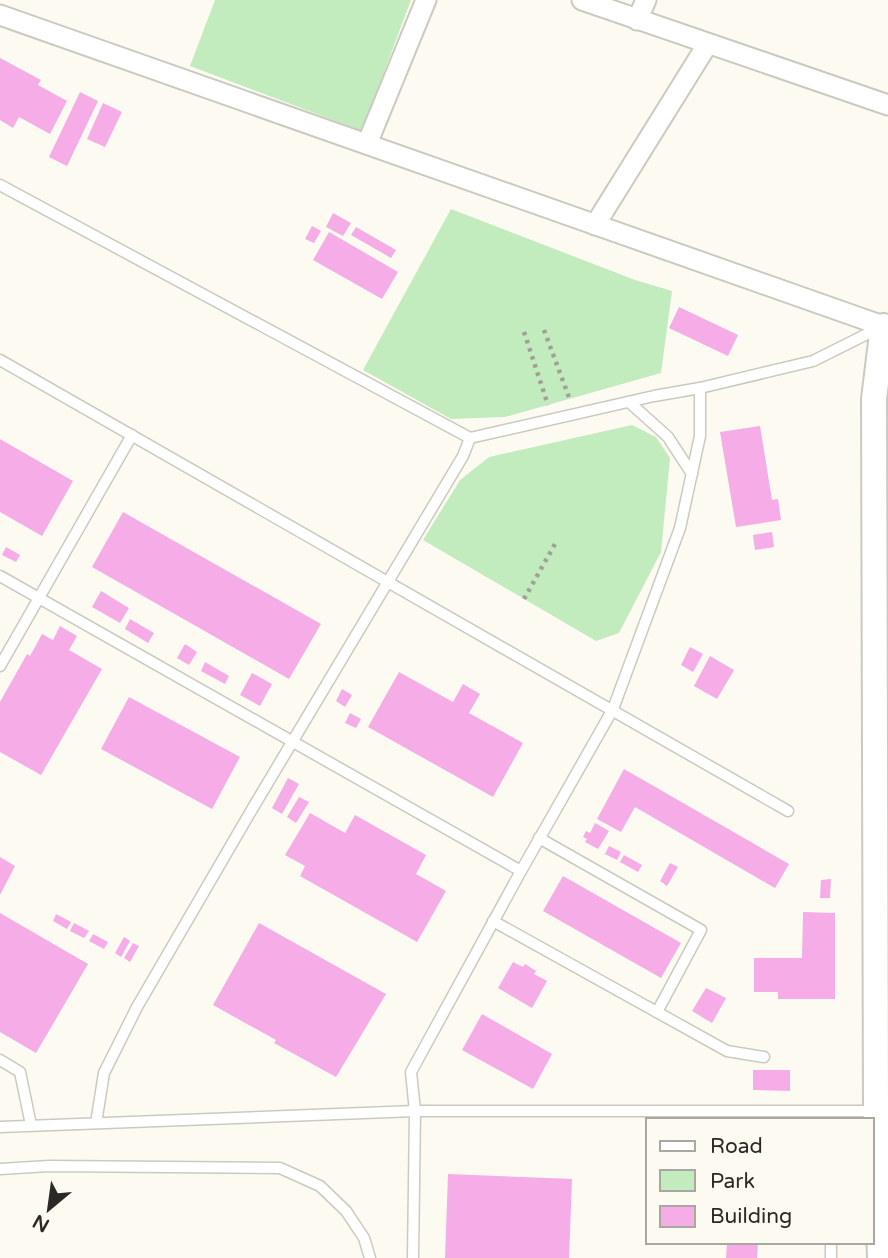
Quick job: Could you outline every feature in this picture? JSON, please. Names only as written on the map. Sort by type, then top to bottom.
[{"type":"street","points":[[367,144],[426,0]]},
{"type":"street","points":[[582,0],[888,105]]},
{"type":"street","points":[[637,20],[646,0]]},
{"type":"street","points":[[7,11],[595,225],[884,321],[884,356],[874,399],[882,921],[876,1111],[880,1258]]},
{"type":"street","points":[[595,225],[707,45]]},
{"type":"lane","points":[[0,185],[470,438],[813,361],[884,321]]},
{"type":"lane","points":[[0,360],[789,811]]},
{"type":"lane","points":[[413,1258],[415,1111],[411,1072],[613,709],[680,528],[700,436],[700,388]]},
{"type":"lane","points":[[629,401],[668,437],[692,474]]},
{"type":"lane","points":[[0,666],[132,435]]},
{"type":"lane","points":[[96,1124],[104,1073],[136,1007],[463,456],[470,438]]},
{"type":"lane","points":[[0,576],[292,744],[521,871]]},
{"type":"lane","points":[[539,838],[701,930],[657,1012]]},
{"type":"lane","points":[[493,921],[727,1051],[764,1057]]},
{"type":"lane","points":[[0,1060],[20,1072],[31,1125]]},
{"type":"lane","points":[[0,1127],[415,1111],[826,1115],[876,1111]]},
{"type":"lane","points":[[0,1169],[49,1166],[280,1168],[320,1186],[346,1212],[364,1238],[370,1258]]},
{"type":"path","points":[[544,330],[575,414]]},
{"type":"path","points":[[524,332],[553,419]]},
{"type":"path","points":[[524,599],[555,544]]},
{"type":"green space","points":[[215,0],[411,0],[362,131],[190,66]]},
{"type":"green space","points":[[451,209],[635,280],[672,291],[661,373],[505,417],[451,419],[363,370]]},
{"type":"green space","points":[[632,425],[656,437],[670,458],[661,552],[619,633],[596,641],[423,540],[460,480],[489,457]]},
{"type":"building","points":[[0,58],[41,80],[38,85],[67,101],[50,134],[19,117],[13,128],[0,120]]},
{"type":"building","points":[[80,92],[98,101],[67,166],[49,157]]},
{"type":"building","points":[[103,103],[122,112],[105,147],[87,139]]},
{"type":"building","points":[[333,213],[351,223],[343,236],[326,227]]},
{"type":"building","points":[[312,226],[321,231],[314,243],[305,239]]},
{"type":"building","points":[[356,227],[396,250],[391,258],[351,235]]},
{"type":"building","points":[[329,232],[398,272],[382,299],[313,260]]},
{"type":"building","points":[[679,307],[738,335],[728,356],[669,328]]},
{"type":"building","points":[[760,426],[772,500],[778,499],[781,520],[736,527],[720,432]]},
{"type":"building","points":[[0,439],[73,481],[42,536],[0,512]]},
{"type":"building","points":[[123,512],[321,624],[289,679],[92,567]]},
{"type":"building","points":[[772,532],[774,547],[755,550],[753,535]]},
{"type":"building","points":[[6,547],[20,555],[16,562],[2,555]]},
{"type":"building","points":[[101,591],[129,608],[120,623],[92,607]]},
{"type":"building","points":[[130,619],[154,633],[148,643],[125,629]]},
{"type":"building","points":[[60,626],[77,636],[69,650],[102,669],[41,775],[0,752],[0,702],[27,654],[30,656],[42,634],[53,640]]},
{"type":"building","points":[[185,644],[197,652],[189,665],[177,658]]},
{"type":"building","points":[[690,647],[703,654],[693,672],[681,665]]},
{"type":"building","points":[[710,656],[734,670],[717,699],[694,686]]},
{"type":"building","points":[[205,662],[229,676],[225,684],[201,671]]},
{"type":"building","points":[[399,672],[453,702],[463,684],[480,694],[469,713],[523,743],[493,797],[368,727]]},
{"type":"building","points":[[252,673],[272,684],[260,706],[240,695]]},
{"type":"building","points":[[342,689],[352,695],[345,707],[336,701]]},
{"type":"building","points":[[129,697],[240,757],[212,809],[101,749]]},
{"type":"building","points":[[350,713],[361,719],[356,728],[345,723]]},
{"type":"building","points":[[624,769],[789,864],[775,888],[635,807],[621,832],[597,819]]},
{"type":"building","points":[[288,778],[299,784],[282,814],[272,808]]},
{"type":"building","points":[[299,797],[309,802],[296,823],[287,817]]},
{"type":"building","points":[[310,813],[345,833],[355,815],[426,855],[416,874],[446,891],[417,942],[300,876],[305,866],[285,855]]},
{"type":"building","points":[[595,823],[609,831],[598,849],[585,842],[587,839],[583,837],[586,831],[590,833]]},
{"type":"building","points":[[609,846],[621,852],[617,860],[605,854]]},
{"type":"building","points":[[624,855],[642,865],[638,872],[620,862]]},
{"type":"building","points":[[0,857],[15,866],[0,895]]},
{"type":"building","points":[[670,863],[678,867],[667,886],[660,881]]},
{"type":"building","points":[[563,876],[681,943],[661,978],[543,911]]},
{"type":"building","points":[[831,879],[830,898],[820,898],[821,880]]},
{"type":"building","points":[[803,912],[835,913],[835,999],[778,999],[778,992],[754,992],[754,958],[802,958]]},
{"type":"building","points":[[0,913],[88,964],[36,1053],[0,1032]]},
{"type":"building","points":[[56,914],[71,922],[67,929],[53,921]]},
{"type":"building","points":[[74,923],[89,931],[84,938],[70,931]]},
{"type":"building","points":[[259,923],[386,994],[336,1077],[213,1005]]},
{"type":"building","points":[[93,934],[108,942],[104,949],[89,941]]},
{"type":"building","points":[[124,937],[130,941],[121,957],[115,953]]},
{"type":"building","points":[[133,943],[139,946],[130,962],[124,958]]},
{"type":"building","points":[[513,962],[523,967],[525,964],[536,971],[534,974],[547,981],[532,1008],[498,988]]},
{"type":"building","points":[[706,988],[726,998],[712,1023],[692,1011]]},
{"type":"building","points":[[482,1014],[552,1054],[533,1089],[462,1050]]},
{"type":"building","points":[[753,1070],[790,1070],[790,1091],[753,1090]]},
{"type":"building","points":[[448,1174],[572,1179],[569,1258],[445,1258]]},
{"type":"building","points":[[727,1244],[758,1244],[757,1258],[726,1258]]}]
